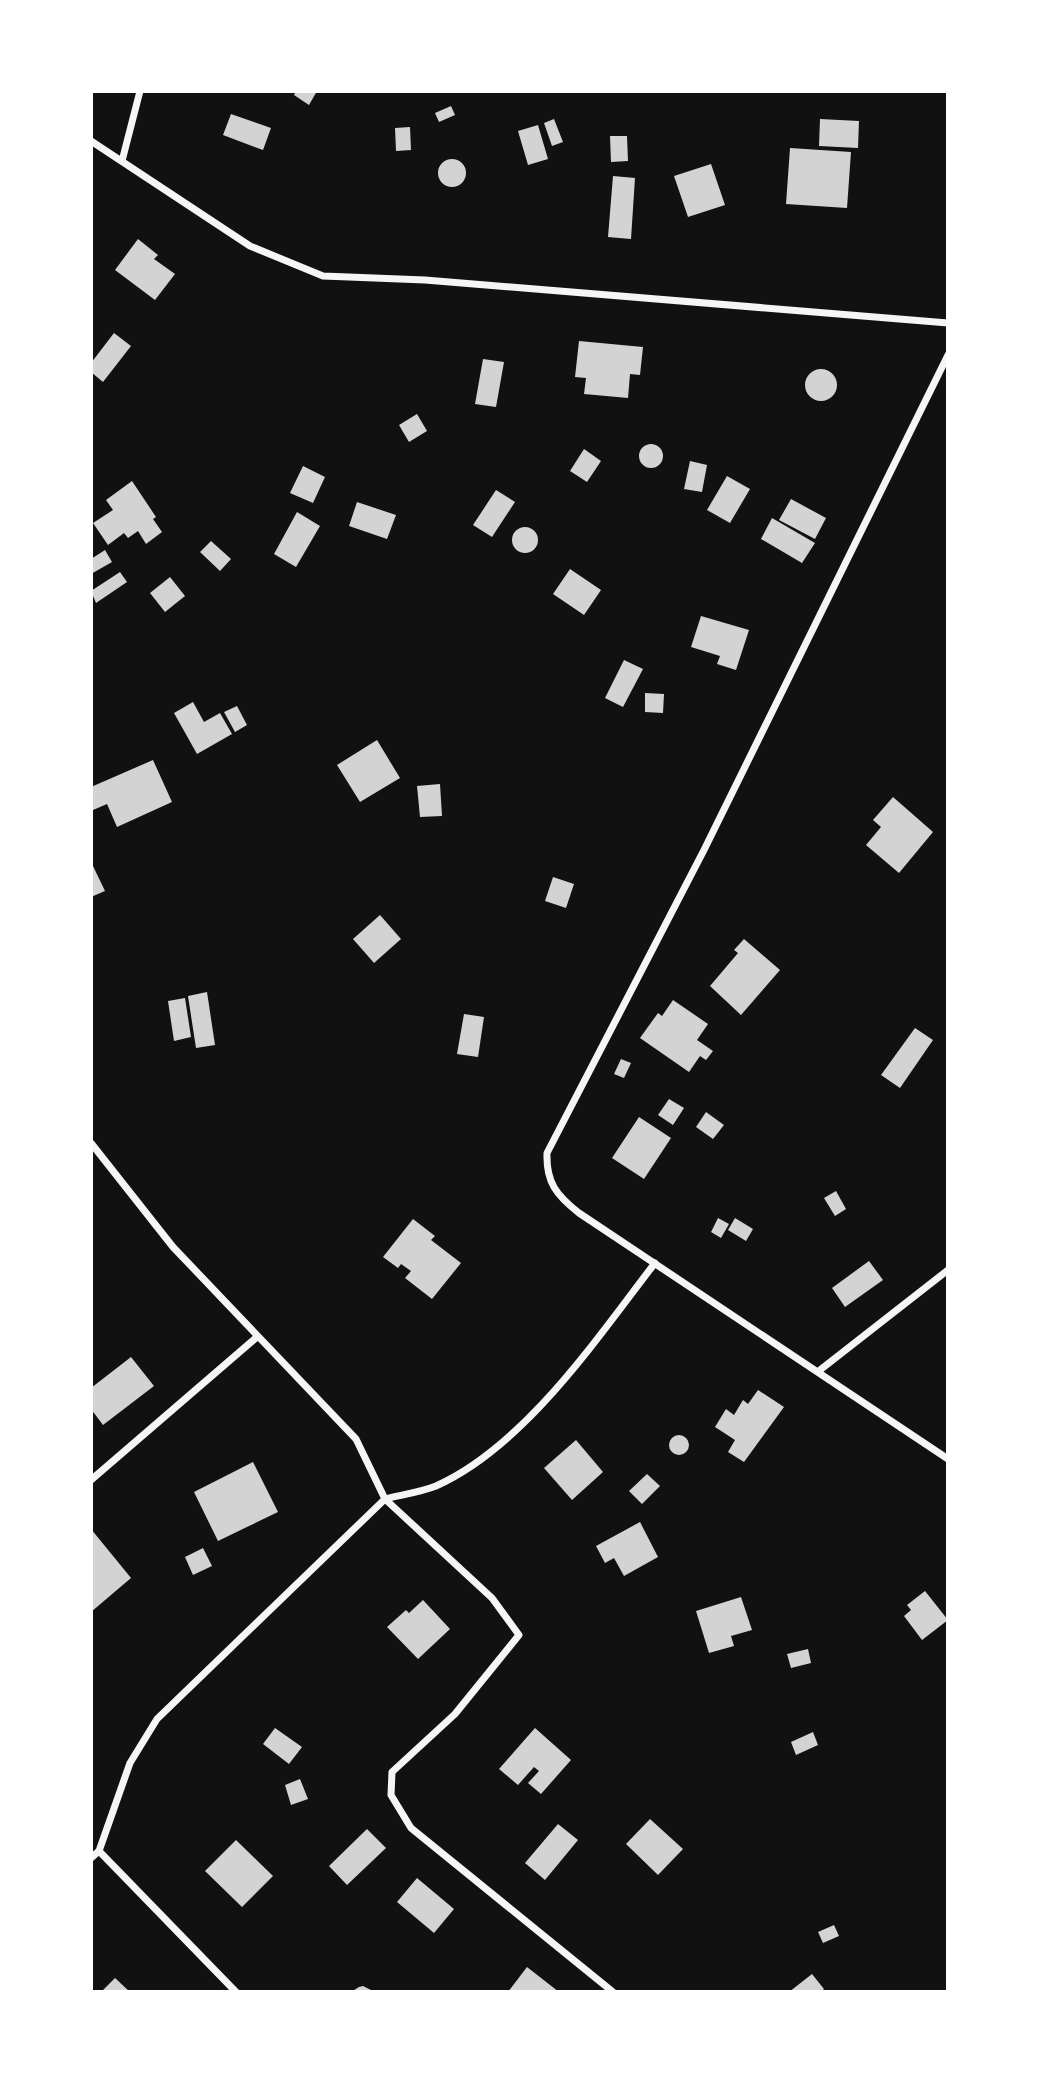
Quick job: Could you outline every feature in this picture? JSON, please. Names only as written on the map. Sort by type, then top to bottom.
[{"type":"street","points":[[122,161],[139,91]]},
{"type":"street","points":[[91,141],[250,246],[323,276],[425,281],[948,323]]},
{"type":"street","points":[[948,355],[704,850],[547,1153],[546,1174],[558,1196],[655,1263],[820,1370],[948,1459]]},
{"type":"street","points":[[91,1143],[173,1247],[356,1439],[385,1499],[492,1598],[519,1636],[455,1714],[392,1772],[391,1796],[411,1828],[613,1992]]},
{"type":"street","points":[[91,1858],[99,1851],[130,1763],[157,1719],[385,1499],[436,1486],[488,1453],[556,1391],[655,1263]]},
{"type":"street","points":[[820,1370],[948,1270]]},
{"type":"street","points":[[91,1480],[257,1337]]},
{"type":"street","points":[[99,1851],[236,1992]]},
{"type":"building","points":[[296,91],[317,91],[309,105],[294,95]]},
{"type":"building","points":[[451,106],[455,115],[439,122],[435,113]]},
{"type":"building","points":[[231,114],[271,128],[263,150],[223,135]]},
{"type":"building","points":[[554,119],[563,142],[552,146],[544,123]]},
{"type":"building","points":[[820,119],[859,121],[858,148],[819,146]]},
{"type":"building","points":[[538,125],[548,159],[528,165],[518,131]]},
{"type":"building","points":[[410,127],[411,150],[396,151],[395,128]]},
{"type":"building","points":[[610,136],[627,136],[628,161],[611,162]]},
{"type":"building","points":[[790,148],[851,152],[847,208],[786,204]]},
{"type":"building","points":[[452,159],[462,163],[466,173],[462,183],[452,187],[442,183],[438,173],[442,163]]},
{"type":"building","points":[[711,164],[725,205],[688,217],[674,176]]},
{"type":"building","points":[[613,176],[635,178],[631,239],[608,237]]},
{"type":"building","points":[[138,239],[158,255],[154,259],[175,274],[155,300],[115,270]]},
{"type":"building","points":[[114,333],[131,346],[103,382],[91,372],[91,363]]},
{"type":"building","points":[[579,341],[643,347],[640,375],[630,374],[628,398],[584,394],[586,378],[575,377]]},
{"type":"building","points":[[483,359],[504,362],[496,407],[475,404]]},
{"type":"building","points":[[821,369],[832,374],[837,385],[832,396],[821,401],[810,396],[805,385],[810,374]]},
{"type":"building","points":[[417,414],[427,431],[409,442],[399,425]]},
{"type":"building","points":[[651,444],[660,447],[663,456],[660,465],[651,468],[642,465],[639,456],[642,447]]},
{"type":"building","points":[[584,449],[601,461],[587,482],[570,471]]},
{"type":"building","points":[[690,461],[707,465],[702,492],[684,489]]},
{"type":"building","points":[[303,466],[325,477],[313,503],[290,493]]},
{"type":"building","points":[[727,476],[750,489],[730,523],[707,510]]},
{"type":"building","points":[[132,481],[156,517],[153,519],[162,532],[146,544],[138,531],[128,538],[124,533],[108,545],[93,523],[113,510],[106,500]]},
{"type":"building","points":[[496,490],[515,502],[492,537],[473,525]]},
{"type":"building","points":[[791,499],[826,518],[815,539],[779,520]]},
{"type":"building","points":[[357,502],[396,515],[387,539],[349,526]]},
{"type":"building","points":[[297,512],[320,526],[296,567],[274,554]]},
{"type":"building","points":[[772,518],[815,543],[802,563],[761,539]]},
{"type":"building","points":[[525,527],[534,531],[538,540],[534,549],[525,553],[516,549],[512,540],[516,531]]},
{"type":"building","points":[[211,541],[231,559],[220,571],[200,552]]},
{"type":"building","points":[[105,550],[112,562],[91,574],[91,559]]},
{"type":"building","points":[[570,569],[601,590],[584,615],[553,594]]},
{"type":"building","points":[[120,572],[127,582],[96,603],[91,591]]},
{"type":"building","points":[[170,577],[185,596],[165,612],[150,593]]},
{"type":"building","points":[[701,616],[749,630],[736,670],[717,664],[720,656],[691,647]]},
{"type":"building","points":[[624,660],[643,669],[623,707],[605,698]]},
{"type":"building","points":[[645,693],[664,694],[663,713],[645,712]]},
{"type":"building","points":[[193,702],[204,722],[220,713],[232,734],[197,754],[174,713]]},
{"type":"building","points":[[237,706],[247,725],[235,732],[224,712]]},
{"type":"building","points":[[377,740],[400,778],[360,802],[337,765]]},
{"type":"building","points":[[153,760],[172,802],[117,827],[107,804],[93,810],[91,787]]},
{"type":"building","points":[[440,784],[442,816],[420,817],[417,786]]},
{"type":"building","points":[[893,797],[933,832],[899,873],[866,845],[881,827],[873,820]]},
{"type":"building","points":[[93,866],[105,891],[91,897],[91,868]]},
{"type":"building","points":[[553,877],[574,884],[566,908],[545,901]]},
{"type":"building","points":[[380,915],[401,939],[374,963],[353,939]]},
{"type":"building","points":[[744,939],[780,970],[741,1015],[710,986],[738,953],[734,950]]},
{"type":"building","points":[[207,992],[215,1045],[196,1048],[188,996]]},
{"type":"building","points":[[185,998],[191,1037],[174,1041],[168,1001]]},
{"type":"building","points":[[673,1000],[708,1024],[697,1040],[713,1051],[706,1060],[700,1056],[689,1072],[640,1038],[658,1013],[662,1016]]},
{"type":"building","points":[[464,1014],[484,1017],[478,1057],[457,1054]]},
{"type":"building","points":[[915,1028],[933,1040],[900,1088],[881,1075]]},
{"type":"building","points":[[621,1059],[631,1063],[624,1078],[614,1074]]},
{"type":"building","points":[[669,1099],[684,1108],[673,1125],[658,1115]]},
{"type":"building","points":[[706,1112],[724,1125],[713,1139],[696,1127]]},
{"type":"building","points":[[639,1117],[671,1138],[644,1179],[612,1158]]},
{"type":"building","points":[[836,1191],[846,1209],[835,1216],[824,1198]]},
{"type":"building","points":[[718,1218],[729,1224],[721,1238],[711,1232]]},
{"type":"building","points":[[735,1218],[753,1229],[746,1241],[728,1230]]},
{"type":"building","points":[[413,1219],[435,1236],[431,1240],[461,1263],[432,1299],[405,1278],[411,1271],[401,1264],[398,1268],[383,1257]]},
{"type":"building","points":[[869,1261],[883,1280],[845,1307],[832,1288]]},
{"type":"building","points":[[131,1357],[154,1386],[103,1425],[91,1409],[91,1388]]},
{"type":"building","points":[[758,1390],[784,1407],[744,1462],[728,1452],[735,1440],[715,1427],[726,1409],[734,1415],[743,1400],[748,1404]]},
{"type":"building","points":[[679,1435],[686,1438],[689,1445],[686,1452],[679,1455],[672,1452],[669,1445],[672,1438]]},
{"type":"building","points":[[576,1440],[603,1472],[572,1500],[544,1468]]},
{"type":"building","points":[[253,1462],[278,1512],[218,1541],[194,1492]]},
{"type":"building","points":[[647,1474],[660,1486],[642,1504],[629,1491]]},
{"type":"building","points":[[640,1522],[658,1557],[624,1576],[614,1558],[605,1563],[596,1546]]},
{"type":"building","points":[[91,1529],[131,1578],[91,1612]]},
{"type":"building","points":[[203,1548],[212,1566],[193,1575],[185,1557]]},
{"type":"building","points":[[925,1591],[948,1620],[922,1640],[904,1616],[911,1610],[907,1605]]},
{"type":"building","points":[[741,1597],[752,1630],[731,1636],[734,1646],[709,1653],[696,1611]]},
{"type":"building","points":[[423,1600],[450,1629],[418,1659],[387,1627],[406,1610],[409,1613]]},
{"type":"building","points":[[808,1649],[811,1663],[791,1668],[787,1654]]},
{"type":"building","points":[[275,1728],[302,1747],[289,1764],[263,1744]]},
{"type":"building","points":[[535,1728],[571,1760],[541,1794],[528,1783],[539,1771],[534,1767],[518,1785],[499,1769]]},
{"type":"building","points":[[813,1732],[818,1745],[796,1755],[791,1742]]},
{"type":"building","points":[[300,1779],[308,1799],[291,1805],[285,1785]]},
{"type":"building","points":[[650,1819],[683,1849],[658,1875],[626,1844]]},
{"type":"building","points":[[558,1824],[578,1840],[545,1880],[525,1863]]},
{"type":"building","points":[[367,1829],[386,1848],[347,1885],[329,1866]]},
{"type":"building","points":[[236,1840],[273,1876],[242,1907],[205,1871]]},
{"type":"building","points":[[417,1878],[454,1909],[434,1933],[397,1902]]},
{"type":"building","points":[[834,1925],[839,1936],[823,1943],[818,1932]]},
{"type":"building","points":[[527,1967],[559,1992],[508,1992]]},
{"type":"building","points":[[812,1974],[824,1989],[821,1992],[789,1992]]},
{"type":"building","points":[[115,1978],[130,1992],[101,1992]]},
{"type":"building","points":[[363,1986],[375,1992],[351,1992],[359,1987]]}]
